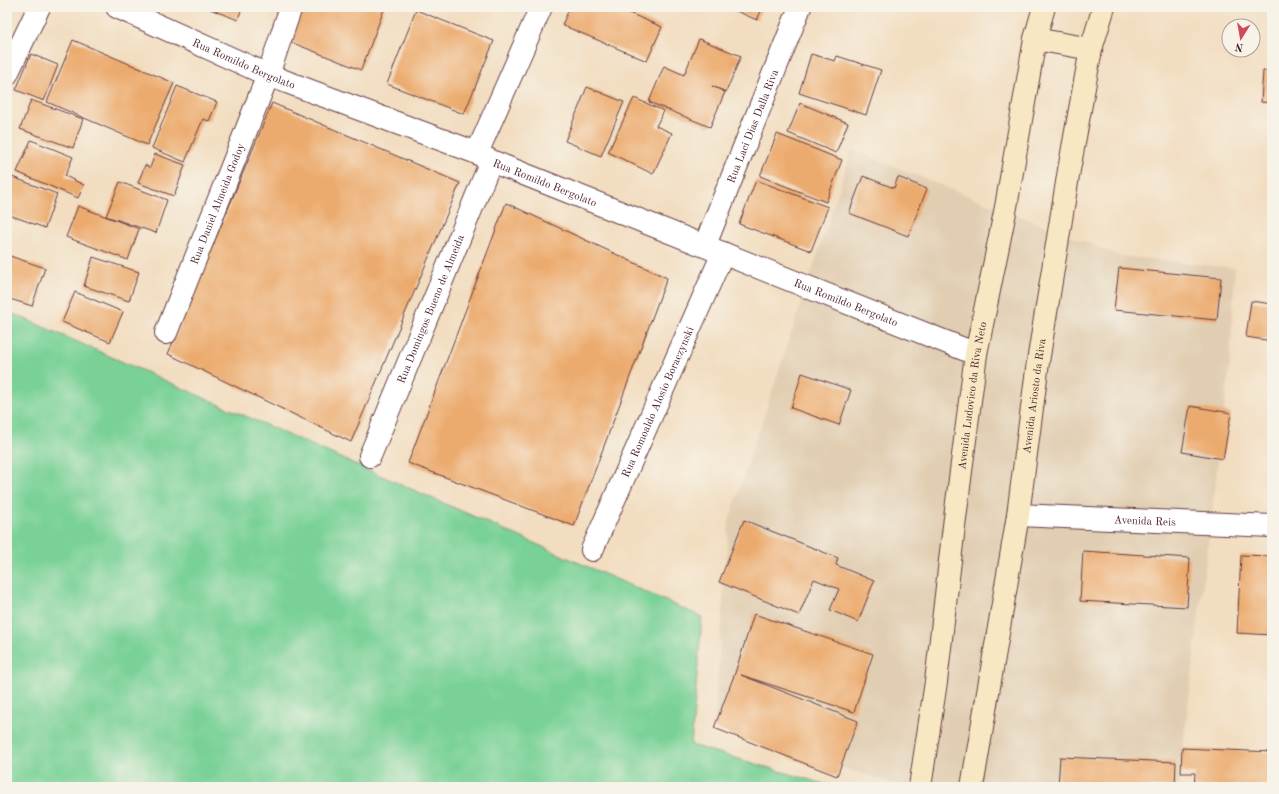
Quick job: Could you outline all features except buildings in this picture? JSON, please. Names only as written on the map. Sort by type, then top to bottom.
[{"type":"street","points":[[7,74],[39,7]]},
{"type":"street","name":"Rua Romildo Bergolato","points":[[117,7],[268,75],[484,157],[976,354]]},
{"type":"street","name":"Rua Daniel Almeida Godoy","points":[[166,333],[268,75],[291,7]]},
{"type":"street","name":"Rua Domingos Bueno de Almeida","points":[[370,456],[541,7]]},
{"type":"street","name":"Rua Laci Dias Dalla Riva","points":[[714,249],[800,7]]},
{"type":"street","name":"Avenida Ludovico da Riva Neto","points":[[920,787],[936,682],[976,354],[1006,207],[1035,39],[1044,7]]},
{"type":"street","name":"Avenida Ariosto da Riva","points":[[972,787],[1018,515],[1038,362],[1091,49],[1104,7]]},
{"type":"street","points":[[1035,39],[1091,49]]},
{"type":"street","name":"Rua Romoaldo Alosio Boraczynski","points":[[592,550],[714,249]]},
{"type":"street","name":"Avenida Reis","points":[[1018,515],[1272,526]]},
{"type":"shaded area","points":[[852,150],[1121,256],[1235,268],[1230,364],[1178,787],[905,787],[714,728],[729,521]]},
{"type":"green space","points":[[7,311],[702,617],[691,745],[834,787],[7,787]]}]
